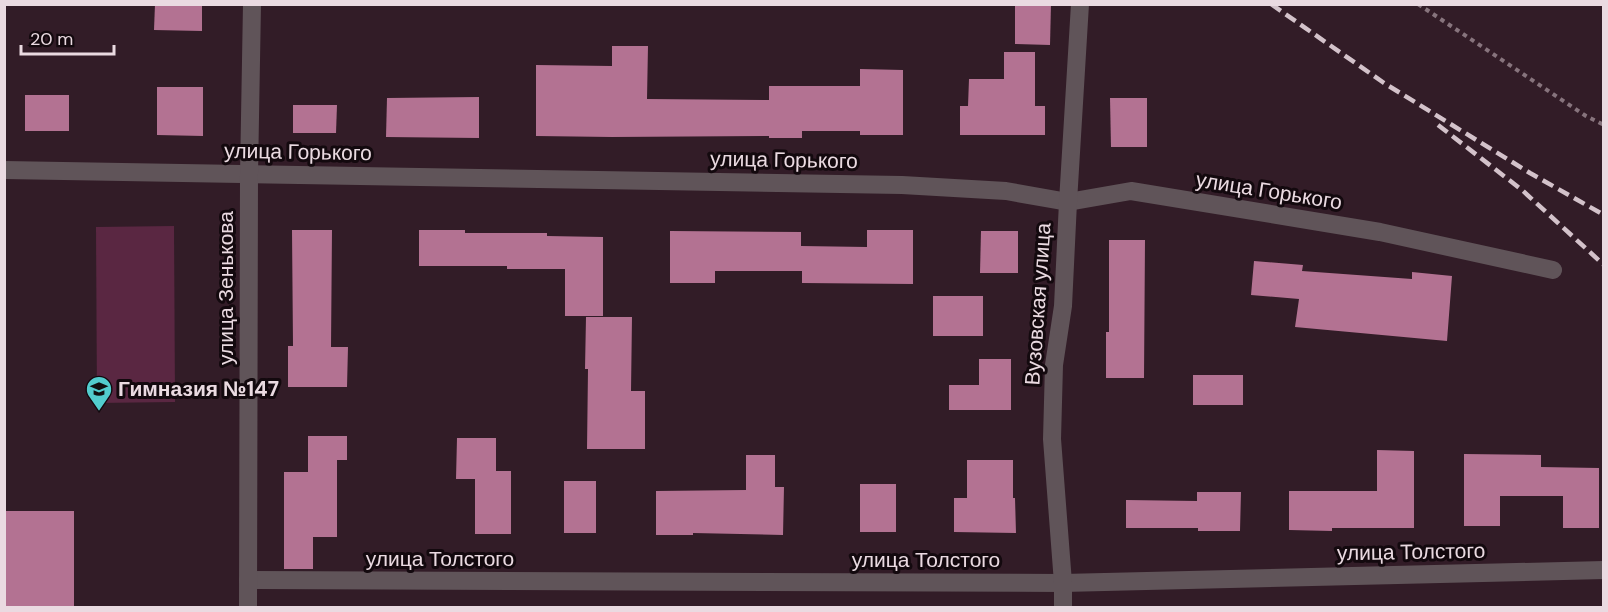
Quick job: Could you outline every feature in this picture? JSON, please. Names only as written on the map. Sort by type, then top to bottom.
[{"type":"street","name":"улица Зенькова","points":[[248,608],[249,174],[252,4]]},
{"type":"street","name":"Вузовская улица","points":[[1063,608],[1052,439],[1054,365],[1063,306],[1080,4]]},
{"type":"street","name":"улица Горького","points":[[4,171],[902,185],[1006,191],[1068,202],[1131,191],[1380,232],[1553,270]]},
{"type":"street","name":"улица Толстого","points":[[248,580],[1063,583],[1604,570]]},
{"type":"path","points":[[1418,4],[1586,116],[1604,125]]},
{"type":"shaded area","points":[[174,226],[175,402],[97,403],[96,227]]},
{"type":"building","points":[[155,4],[202,4],[202,31],[154,30]]},
{"type":"building","points":[[1015,4],[1051,4],[1050,45],[1015,44]]},
{"type":"building","points":[[612,46],[648,46],[647,99],[769,100],[769,86],[860,86],[860,69],[903,70],[903,135],[860,135],[860,131],[802,131],[802,138],[536,136],[536,65],[612,66]]},
{"type":"building","points":[[1004,52],[1035,52],[1035,106],[1045,106],[1045,135],[960,135],[960,106],[968,106],[969,79],[1004,79]]},
{"type":"building","points":[[157,87],[203,87],[203,136],[157,135]]},
{"type":"building","points":[[25,95],[69,95],[69,131],[25,131]]},
{"type":"building","points":[[479,97],[479,138],[386,137],[387,98]]},
{"type":"building","points":[[1110,98],[1147,98],[1147,147],[1111,147]]},
{"type":"building","points":[[293,105],[337,105],[336,133],[293,133]]},
{"type":"building","points":[[292,230],[332,230],[331,347],[348,347],[347,387],[288,387],[288,346],[293,346]]},
{"type":"building","points":[[419,230],[465,230],[465,233],[547,233],[547,236],[603,237],[603,316],[565,316],[565,269],[507,269],[507,266],[419,266]]},
{"type":"building","points":[[867,230],[913,230],[913,284],[802,283],[802,271],[715,271],[715,283],[670,283],[670,231],[801,232],[801,246],[867,247]]},
{"type":"building","points":[[981,231],[1018,231],[1018,273],[980,273]]},
{"type":"building","points":[[1109,240],[1145,240],[1144,378],[1106,378],[1106,332],[1109,332]]},
{"type":"building","points":[[1254,261],[1303,265],[1302,271],[1412,279],[1412,272],[1452,276],[1447,341],[1295,327],[1299,299],[1251,295]]},
{"type":"building","points":[[933,296],[983,296],[983,336],[933,336]]},
{"type":"building","points":[[586,317],[632,317],[631,391],[645,391],[645,449],[587,449]]},
{"type":"building","points":[[979,359],[1011,359],[1011,410],[949,410],[949,385],[979,385]]},
{"type":"building","points":[[1193,375],[1243,375],[1243,405],[1193,405]]},
{"type":"building","points":[[308,436],[347,436],[347,460],[337,460],[337,537],[313,537],[313,569],[284,569],[284,472],[308,472]]},
{"type":"building","points":[[457,438],[496,438],[496,471],[511,471],[511,534],[475,534],[475,479],[456,479]]},
{"type":"building","points":[[1377,450],[1414,451],[1414,528],[1289,530],[1289,491],[1377,491]]},
{"type":"building","points":[[1464,454],[1541,455],[1541,467],[1599,468],[1599,528],[1563,528],[1563,496],[1500,496],[1500,526],[1464,526]]},
{"type":"building","points":[[746,455],[775,455],[775,487],[784,487],[783,535],[693,533],[693,535],[656,535],[656,491],[746,490]]},
{"type":"building","points":[[967,460],[1013,460],[1016,533],[954,532],[954,498],[967,498]]},
{"type":"building","points":[[564,481],[596,481],[596,533],[564,533]]},
{"type":"building","points":[[860,484],[896,484],[896,532],[860,532]]},
{"type":"building","points":[[1197,492],[1241,492],[1240,531],[1198,531],[1198,528],[1126,528],[1126,500],[1197,501]]},
{"type":"building","points":[[4,511],[74,511],[74,607],[4,608]]},
{"type":"railway","points":[[1271,4],[1384,83],[1530,173],[1604,215]]},
{"type":"railway","points":[[1438,125],[1522,190],[1604,265]]},
{"type":"place","name":"Гимназия №147","points":[[99,412]]}]
